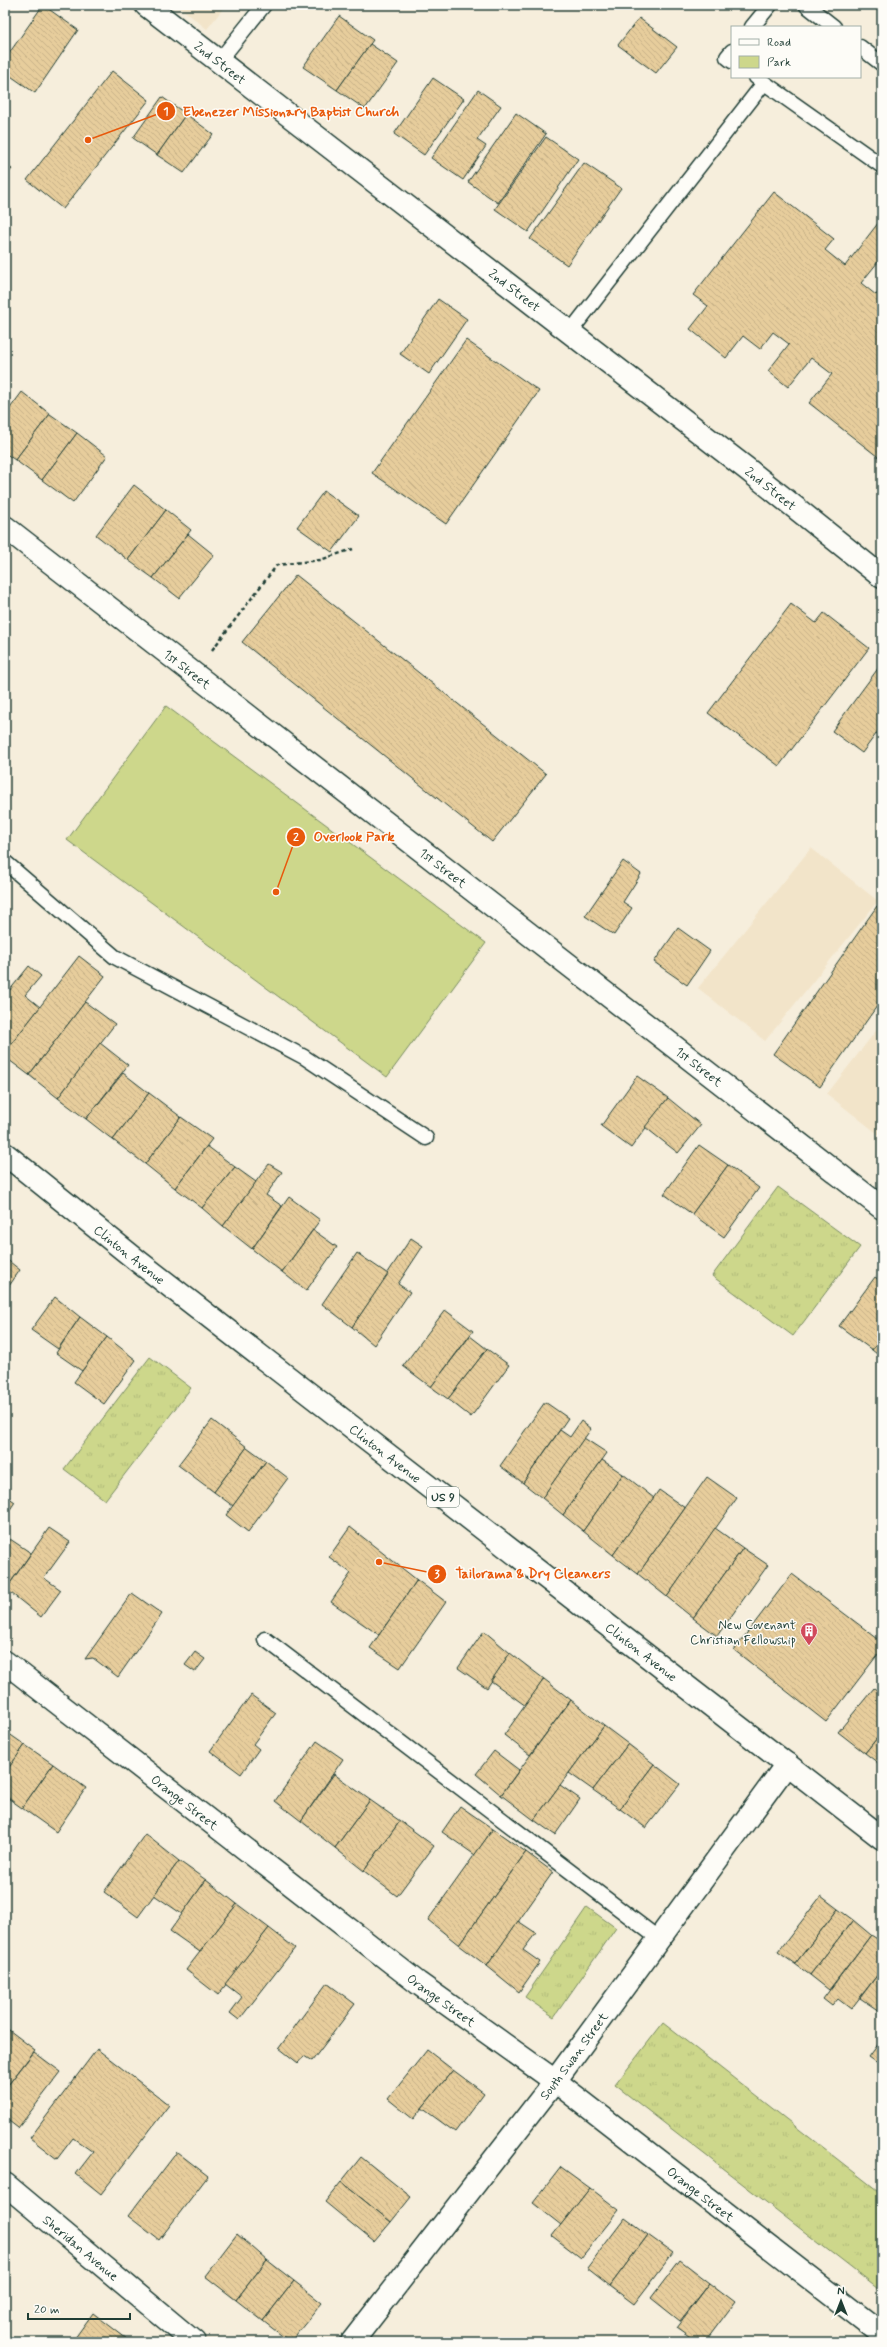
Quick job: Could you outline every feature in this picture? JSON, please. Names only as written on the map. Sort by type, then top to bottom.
[{"type":"street","name":"2nd Street","points":[[146,5],[747,469],[882,577]]},
{"type":"street","name":"1st Street","points":[[5,527],[882,1208]]},
{"type":"street","name":"Clinton Avenue","points":[[5,1154],[139,1262],[882,1838]]},
{"type":"street","name":"Orange Street","points":[[5,1662],[418,1983],[555,2081],[882,2334]]},
{"type":"street","name":"South Swan Street","points":[[352,2342],[555,2081],[787,1764]]},
{"type":"street","name":"Sheridan Avenue","points":[[5,2184],[194,2342]]},
{"type":"lane","points":[[220,61],[264,5]]},
{"type":"lane","points":[[753,26],[770,5]]},
{"type":"lane","points":[[806,5],[833,26]]},
{"type":"lane","points":[[861,48],[882,64]]},
{"type":"lane","points":[[731,52],[727,57],[731,60]]},
{"type":"lane","points":[[570,332],[760,80],[882,166]]},
{"type":"lane","points":[[5,862],[115,957],[304,1057],[426,1138]]},
{"type":"lane","points":[[265,1639],[659,1939]]},
{"type":"path","points":[[194,674],[277,565],[320,560],[353,549]]},
{"type":"shaded area","points":[[177,5],[226,5],[207,29]]},
{"type":"shaded area","points":[[811,848],[878,901],[765,1041],[698,988]]},
{"type":"shaded area","points":[[882,1023],[882,1137],[827,1094]]},
{"type":"green space","points":[[166,706],[486,943],[387,1077],[67,840]]},
{"type":"green space","points":[[778,1187],[860,1247],[793,1336],[712,1276]]},
{"type":"green space","points":[[150,1357],[191,1388],[105,1500],[64,1469]]},
{"type":"green space","points":[[587,1907],[616,1928],[554,2017],[525,1997]]},
{"type":"green space","points":[[663,2023],[882,2194],[882,2292],[615,2085]]},
{"type":"building","points":[[43,5],[78,30],[35,93],[5,72],[5,59]]},
{"type":"building","points":[[339,16],[373,40],[337,90],[303,67]]},
{"type":"building","points":[[639,18],[677,47],[656,73],[618,45]]},
{"type":"building","points":[[370,44],[398,63],[365,109],[337,90]]},
{"type":"building","points":[[112,71],[149,100],[63,209],[27,180]]},
{"type":"building","points":[[433,78],[464,99],[424,155],[394,134]]},
{"type":"building","points":[[478,90],[501,106],[477,140],[486,146],[463,180],[431,158]]},
{"type":"building","points":[[162,97],[186,114],[157,155],[133,138]]},
{"type":"building","points":[[516,113],[546,134],[498,203],[468,182]]},
{"type":"building","points":[[186,114],[213,134],[184,173],[157,155]]},
{"type":"building","points":[[546,137],[578,159],[528,232],[495,209]]},
{"type":"building","points":[[584,163],[621,188],[567,265],[530,239]]},
{"type":"building","points":[[5,164],[12,169],[5,177]]},
{"type":"building","points":[[774,192],[834,239],[825,250],[845,266],[882,218],[882,257],[861,283],[876,295],[882,287],[882,460],[809,403],[832,374],[811,358],[788,387],[768,371],[789,344],[773,332],[760,349],[743,336],[726,358],[690,329],[708,306],[693,295]]},
{"type":"building","points":[[438,299],[467,319],[429,374],[400,354]]},
{"type":"building","points":[[466,340],[539,391],[446,524],[372,473]]},
{"type":"building","points":[[22,392],[50,414],[15,460],[5,453],[5,415]]},
{"type":"building","points":[[50,414],[77,433],[42,480],[15,460]]},
{"type":"building","points":[[77,433],[107,456],[73,503],[42,480]]},
{"type":"building","points":[[134,485],[166,510],[128,560],[96,535]]},
{"type":"building","points":[[324,491],[359,516],[332,552],[297,527]]},
{"type":"building","points":[[166,510],[191,530],[153,578],[128,560]]},
{"type":"building","points":[[188,534],[214,555],[179,598],[153,578]]},
{"type":"building","points":[[296,575],[546,774],[492,842],[242,642]]},
{"type":"building","points":[[791,604],[816,623],[824,613],[869,648],[779,766],[708,713]]},
{"type":"building","points":[[882,663],[882,726],[862,753],[832,731]]},
{"type":"building","points":[[623,861],[641,874],[623,902],[632,908],[614,935],[585,916]]},
{"type":"building","points":[[877,906],[882,909],[882,999],[820,1087],[773,1054]]},
{"type":"building","points":[[678,928],[710,951],[687,985],[654,962]]},
{"type":"building","points":[[79,956],[105,976],[29,1075],[5,1057],[5,1052]]},
{"type":"building","points":[[29,966],[41,976],[25,995],[40,1007],[5,1052],[5,996]]},
{"type":"building","points":[[85,1002],[115,1024],[58,1098],[29,1075]]},
{"type":"building","points":[[100,1043],[128,1065],[86,1119],[58,1098]]},
{"type":"building","points":[[123,1073],[149,1093],[113,1140],[86,1119]]},
{"type":"building","points":[[637,1076],[668,1098],[631,1148],[601,1126]]},
{"type":"building","points":[[149,1093],[181,1117],[145,1164],[113,1140]]},
{"type":"building","points":[[668,1098],[701,1125],[678,1153],[645,1127]]},
{"type":"building","points":[[181,1117],[212,1139],[175,1188],[145,1164]]},
{"type":"building","points":[[699,1145],[728,1165],[692,1214],[664,1194]]},
{"type":"building","points":[[207,1146],[235,1167],[202,1208],[175,1188]]},
{"type":"building","points":[[269,1164],[282,1172],[266,1195],[282,1206],[252,1249],[223,1226]]},
{"type":"building","points":[[728,1165],[759,1188],[724,1237],[692,1214]]},
{"type":"building","points":[[235,1167],[256,1182],[223,1226],[202,1208]]},
{"type":"building","points":[[289,1197],[320,1220],[282,1272],[252,1249]]},
{"type":"building","points":[[313,1230],[337,1247],[306,1291],[282,1272]]},
{"type":"building","points":[[411,1238],[423,1246],[398,1284],[410,1292],[374,1345],[352,1327]]},
{"type":"building","points":[[357,1253],[388,1274],[352,1327],[322,1304]]},
{"type":"building","points":[[5,1258],[20,1270],[5,1292]]},
{"type":"building","points":[[875,1277],[882,1282],[882,1337],[872,1350],[839,1326]]},
{"type":"building","points":[[55,1297],[80,1317],[58,1349],[31,1330]]},
{"type":"building","points":[[445,1310],[473,1331],[431,1387],[403,1366]]},
{"type":"building","points":[[80,1317],[107,1337],[82,1371],[56,1353]]},
{"type":"building","points":[[470,1336],[487,1349],[448,1399],[431,1387]]},
{"type":"building","points":[[107,1337],[136,1360],[104,1404],[74,1382]]},
{"type":"building","points":[[882,1337],[882,1358],[872,1350]]},
{"type":"building","points":[[487,1349],[509,1365],[471,1417],[448,1399]]},
{"type":"building","points":[[545,1402],[568,1418],[523,1483],[500,1466]]},
{"type":"building","points":[[212,1420],[247,1447],[214,1492],[178,1465]]},
{"type":"building","points":[[581,1421],[591,1429],[542,1498],[523,1483],[560,1430],[570,1437]]},
{"type":"building","points":[[584,1438],[607,1453],[563,1515],[542,1498]]},
{"type":"building","points":[[247,1447],[266,1461],[233,1506],[214,1492]]},
{"type":"building","points":[[602,1460],[623,1474],[583,1531],[563,1515]]},
{"type":"building","points":[[266,1461],[288,1478],[248,1532],[226,1515]]},
{"type":"building","points":[[623,1474],[654,1498],[613,1555],[583,1531]]},
{"type":"building","points":[[707,1477],[737,1498],[667,1597],[638,1574]]},
{"type":"building","points":[[659,1490],[685,1508],[638,1574],[613,1555]]},
{"type":"building","points":[[5,1495],[15,1502],[5,1517]]},
{"type":"building","points":[[350,1527],[417,1580],[379,1635],[331,1602],[351,1573],[329,1557]]},
{"type":"building","points":[[49,1528],[70,1542],[44,1578],[61,1590],[41,1617],[6,1589]]},
{"type":"building","points":[[715,1528],[743,1548],[693,1618],[667,1597]]},
{"type":"building","points":[[10,1539],[31,1553],[6,1589],[5,1546]]},
{"type":"building","points":[[743,1548],[768,1565],[717,1636],[693,1618]]},
{"type":"building","name":"New Covenant Christian Fellowship","points":[[792,1574],[882,1642],[882,1649],[826,1722],[734,1650]]},
{"type":"building","points":[[417,1580],[446,1602],[400,1668],[370,1648]]},
{"type":"building","points":[[132,1593],[162,1614],[118,1677],[93,1658],[85,1659]]},
{"type":"building","points":[[484,1631],[510,1653],[487,1688],[458,1668]]},
{"type":"building","points":[[195,1652],[205,1659],[195,1672],[185,1665]]},
{"type":"building","points":[[510,1653],[544,1679],[526,1706],[491,1681]]},
{"type":"building","points":[[544,1679],[571,1700],[530,1755],[504,1735]]},
{"type":"building","points":[[874,1688],[882,1694],[882,1732],[865,1753],[838,1732]]},
{"type":"building","points":[[251,1695],[276,1713],[253,1744],[259,1749],[241,1774],[210,1751]]},
{"type":"building","points":[[571,1700],[604,1726],[534,1820],[501,1795]]},
{"type":"building","points":[[604,1726],[628,1744],[593,1790],[569,1773]]},
{"type":"building","points":[[5,1731],[25,1745],[5,1774]]},
{"type":"building","points":[[882,1732],[882,1766],[865,1753]]},
{"type":"building","points":[[317,1741],[343,1759],[301,1821],[275,1801]]},
{"type":"building","points":[[628,1744],[654,1764],[620,1809],[593,1790]]},
{"type":"building","points":[[25,1745],[53,1764],[22,1808],[5,1796],[5,1773]]},
{"type":"building","points":[[494,1751],[519,1770],[501,1795],[476,1774]]},
{"type":"building","points":[[53,1764],[86,1788],[56,1832],[22,1808]]},
{"type":"building","points":[[654,1764],[680,1784],[646,1828],[620,1809]]},
{"type":"building","points":[[334,1774],[370,1800],[335,1848],[301,1821]]},
{"type":"building","points":[[560,1785],[580,1799],[555,1835],[534,1820]]},
{"type":"building","points":[[370,1800],[400,1821],[364,1871],[335,1848]]},
{"type":"building","points":[[460,1806],[493,1829],[475,1855],[442,1832]]},
{"type":"building","points":[[400,1821],[434,1846],[397,1896],[364,1871]]},
{"type":"building","points":[[493,1829],[526,1852],[459,1945],[428,1920]]},
{"type":"building","points":[[145,1834],[179,1861],[138,1917],[104,1892]]},
{"type":"building","points":[[526,1852],[553,1872],[487,1966],[459,1945]]},
{"type":"building","points":[[179,1861],[206,1880],[182,1914],[154,1895]]},
{"type":"building","points":[[206,1880],[237,1904],[200,1952],[170,1931]]},
{"type":"building","points":[[821,1896],[838,1909],[795,1964],[778,1952]]},
{"type":"building","points":[[237,1904],[269,1928],[218,1995],[186,1970]]},
{"type":"building","points":[[838,1909],[853,1920],[810,1975],[795,1964]]},
{"type":"building","points":[[853,1920],[871,1935],[829,1990],[810,1975]]},
{"type":"building","points":[[518,1921],[536,1933],[523,1950],[540,1962],[519,1992],[487,1966]]},
{"type":"building","points":[[269,1928],[295,1948],[239,2020],[230,2013],[242,1997],[225,1984]]},
{"type":"building","points":[[871,1935],[882,1942],[882,1969],[851,2009],[838,1999],[832,2006],[823,1999]]},
{"type":"building","points":[[882,1969],[882,2013],[860,1998]]},
{"type":"building","points":[[327,1983],[355,2004],[312,2061],[304,2056],[298,2063],[279,2048]]},
{"type":"building","points":[[5,2027],[35,2050],[5,2089]]},
{"type":"building","points":[[882,2039],[882,2066],[869,2057]]},
{"type":"building","points":[[97,2049],[169,2105],[101,2194],[76,2174],[93,2152],[73,2138],[57,2159],[30,2138]]},
{"type":"building","points":[[427,2050],[453,2070],[413,2119],[388,2099]]},
{"type":"building","points":[[34,2052],[61,2072],[18,2128],[5,2118],[5,2089]]},
{"type":"building","points":[[453,2070],[484,2093],[455,2132],[422,2108]]},
{"type":"building","points":[[177,2152],[208,2176],[159,2240],[128,2216]]},
{"type":"building","points":[[361,2157],[411,2197],[391,2222],[341,2182]]},
{"type":"building","points":[[561,2167],[590,2188],[561,2225],[533,2203]]},
{"type":"building","points":[[341,2182],[391,2222],[374,2242],[325,2202]]},
{"type":"building","points":[[590,2188],[619,2210],[581,2258],[552,2236]]},
{"type":"building","points":[[625,2218],[648,2235],[610,2286],[587,2268]]},
{"type":"building","points":[[237,2234],[267,2260],[236,2300],[205,2276]]},
{"type":"building","points":[[648,2235],[673,2253],[634,2304],[610,2286]]},
{"type":"building","points":[[267,2260],[294,2281],[263,2321],[236,2300]]},
{"type":"building","points":[[680,2260],[710,2283],[680,2321],[651,2298]]},
{"type":"building","points":[[294,2281],[322,2303],[290,2342],[263,2321]]},
{"type":"building","points":[[710,2283],[735,2302],[705,2342],[696,2342],[676,2328]]},
{"type":"building","points":[[93,2313],[131,2342],[72,2342]]},
{"type":"place","name":"Ebenezer Missionary Baptist Church","points":[[88,140]]},
{"type":"place","name":"Overlook Park","points":[[276,892]]},
{"type":"place","name":"Tailorama & Dry Cleaners","points":[[379,1562]]},
{"type":"place","name":"New Covenant Christian Fellowship","points":[[809,1646]]}]
